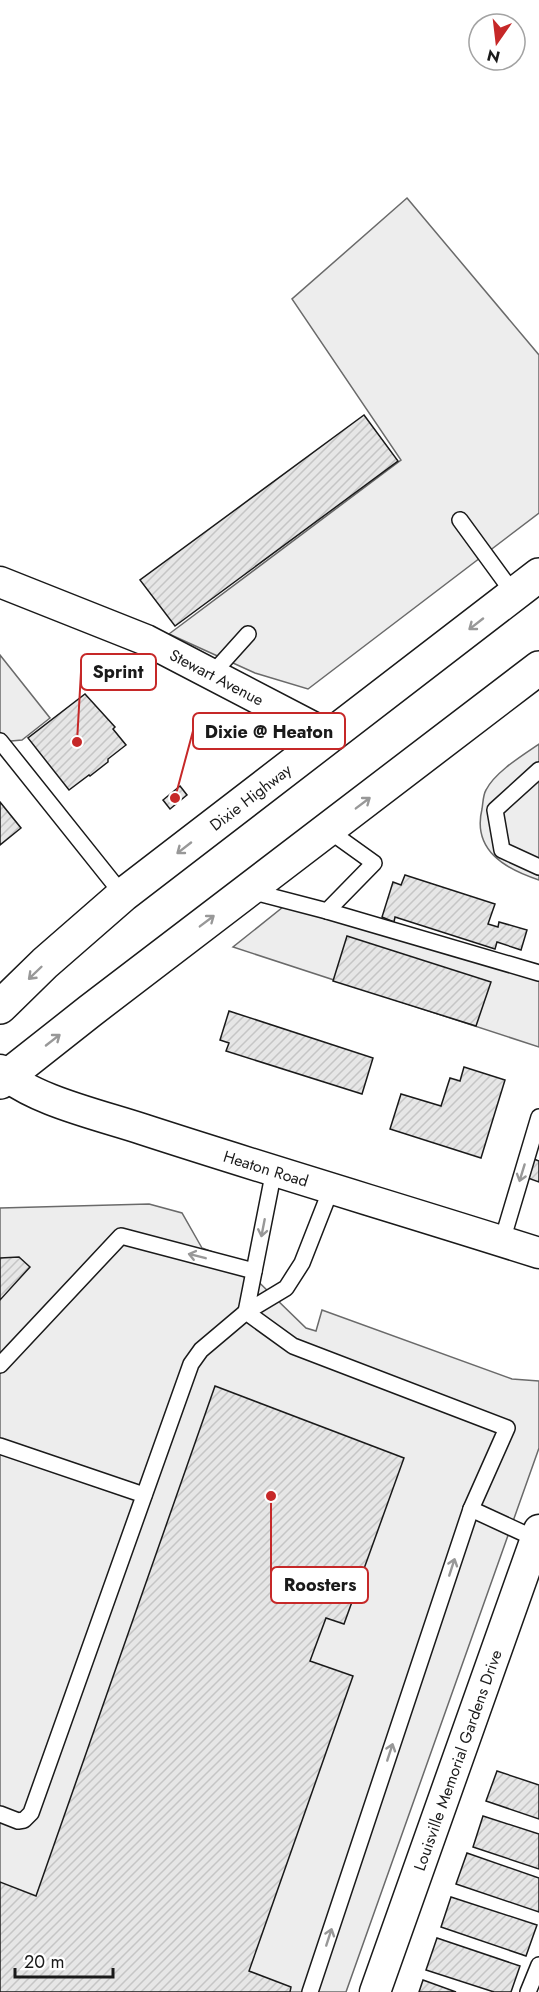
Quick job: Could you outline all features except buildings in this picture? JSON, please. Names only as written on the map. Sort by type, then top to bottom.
[{"type":"main road","name":"Dixie Highway","points":[[0,1007],[45,963],[123,895],[526,585]]},
{"type":"main road","points":[[2,1076],[538,671]]},
{"type":"street","name":"Stewart Avenue","points":[[0,582],[146,640],[330,736]]},
{"type":"street","name":"Heaton Road","points":[[2,1076],[33,1093],[539,1253]]},
{"type":"street","name":"Louisville Memorial Gardens Drive","points":[[375,1992],[537,1534]]},
{"type":"lane","points":[[460,520],[526,585]]},
{"type":"lane","points":[[212,674],[248,634]]},
{"type":"lane","points":[[0,741],[123,895]]},
{"type":"lane","points":[[539,770],[495,810],[502,850],[539,867]]},
{"type":"lane","points":[[327,911],[374,863],[328,830]]},
{"type":"lane","points":[[248,890],[539,973]]},
{"type":"lane","points":[[502,1241],[539,1117]]},
{"type":"lane","points":[[246,1312],[274,1170]]},
{"type":"lane","points":[[0,1814],[18,1821],[24,1820],[31,1813],[191,1364],[201,1350],[246,1312],[286,1288],[302,1263],[331,1189]]},
{"type":"lane","points":[[0,1365],[121,1236],[254,1270]]},
{"type":"lane","points":[[246,1312],[293,1346],[507,1428],[471,1509],[310,1992]]},
{"type":"lane","points":[[0,1446],[144,1495]]},
{"type":"lane","points":[[471,1509],[537,1534]]},
{"type":"lane","points":[[528,1992],[539,1965]]},
{"type":"shaded area","points":[[407,198],[539,355],[539,513],[308,689],[255,673],[169,634],[401,460],[292,299]]},
{"type":"shaded area","points":[[0,655],[50,718],[22,740],[0,742]]},
{"type":"shaded area","points":[[539,744],[539,880],[514,870],[494,856],[482,836],[480,823],[484,794],[490,783],[510,764]]},
{"type":"shaded area","points":[[293,899],[539,974],[539,1047],[233,947]]},
{"type":"shaded area","points":[[149,1204],[182,1213],[202,1248],[237,1261],[306,1328],[316,1331],[322,1310],[512,1379],[539,1381],[539,1448],[346,1992],[0,1992],[0,1208]]},
{"type":"place","name":"Sprint","points":[[77,742]]},
{"type":"place","name":"Dixie @ Heaton","points":[[175,798]]},
{"type":"place","name":"Roosters","points":[[271,1496]]}]
